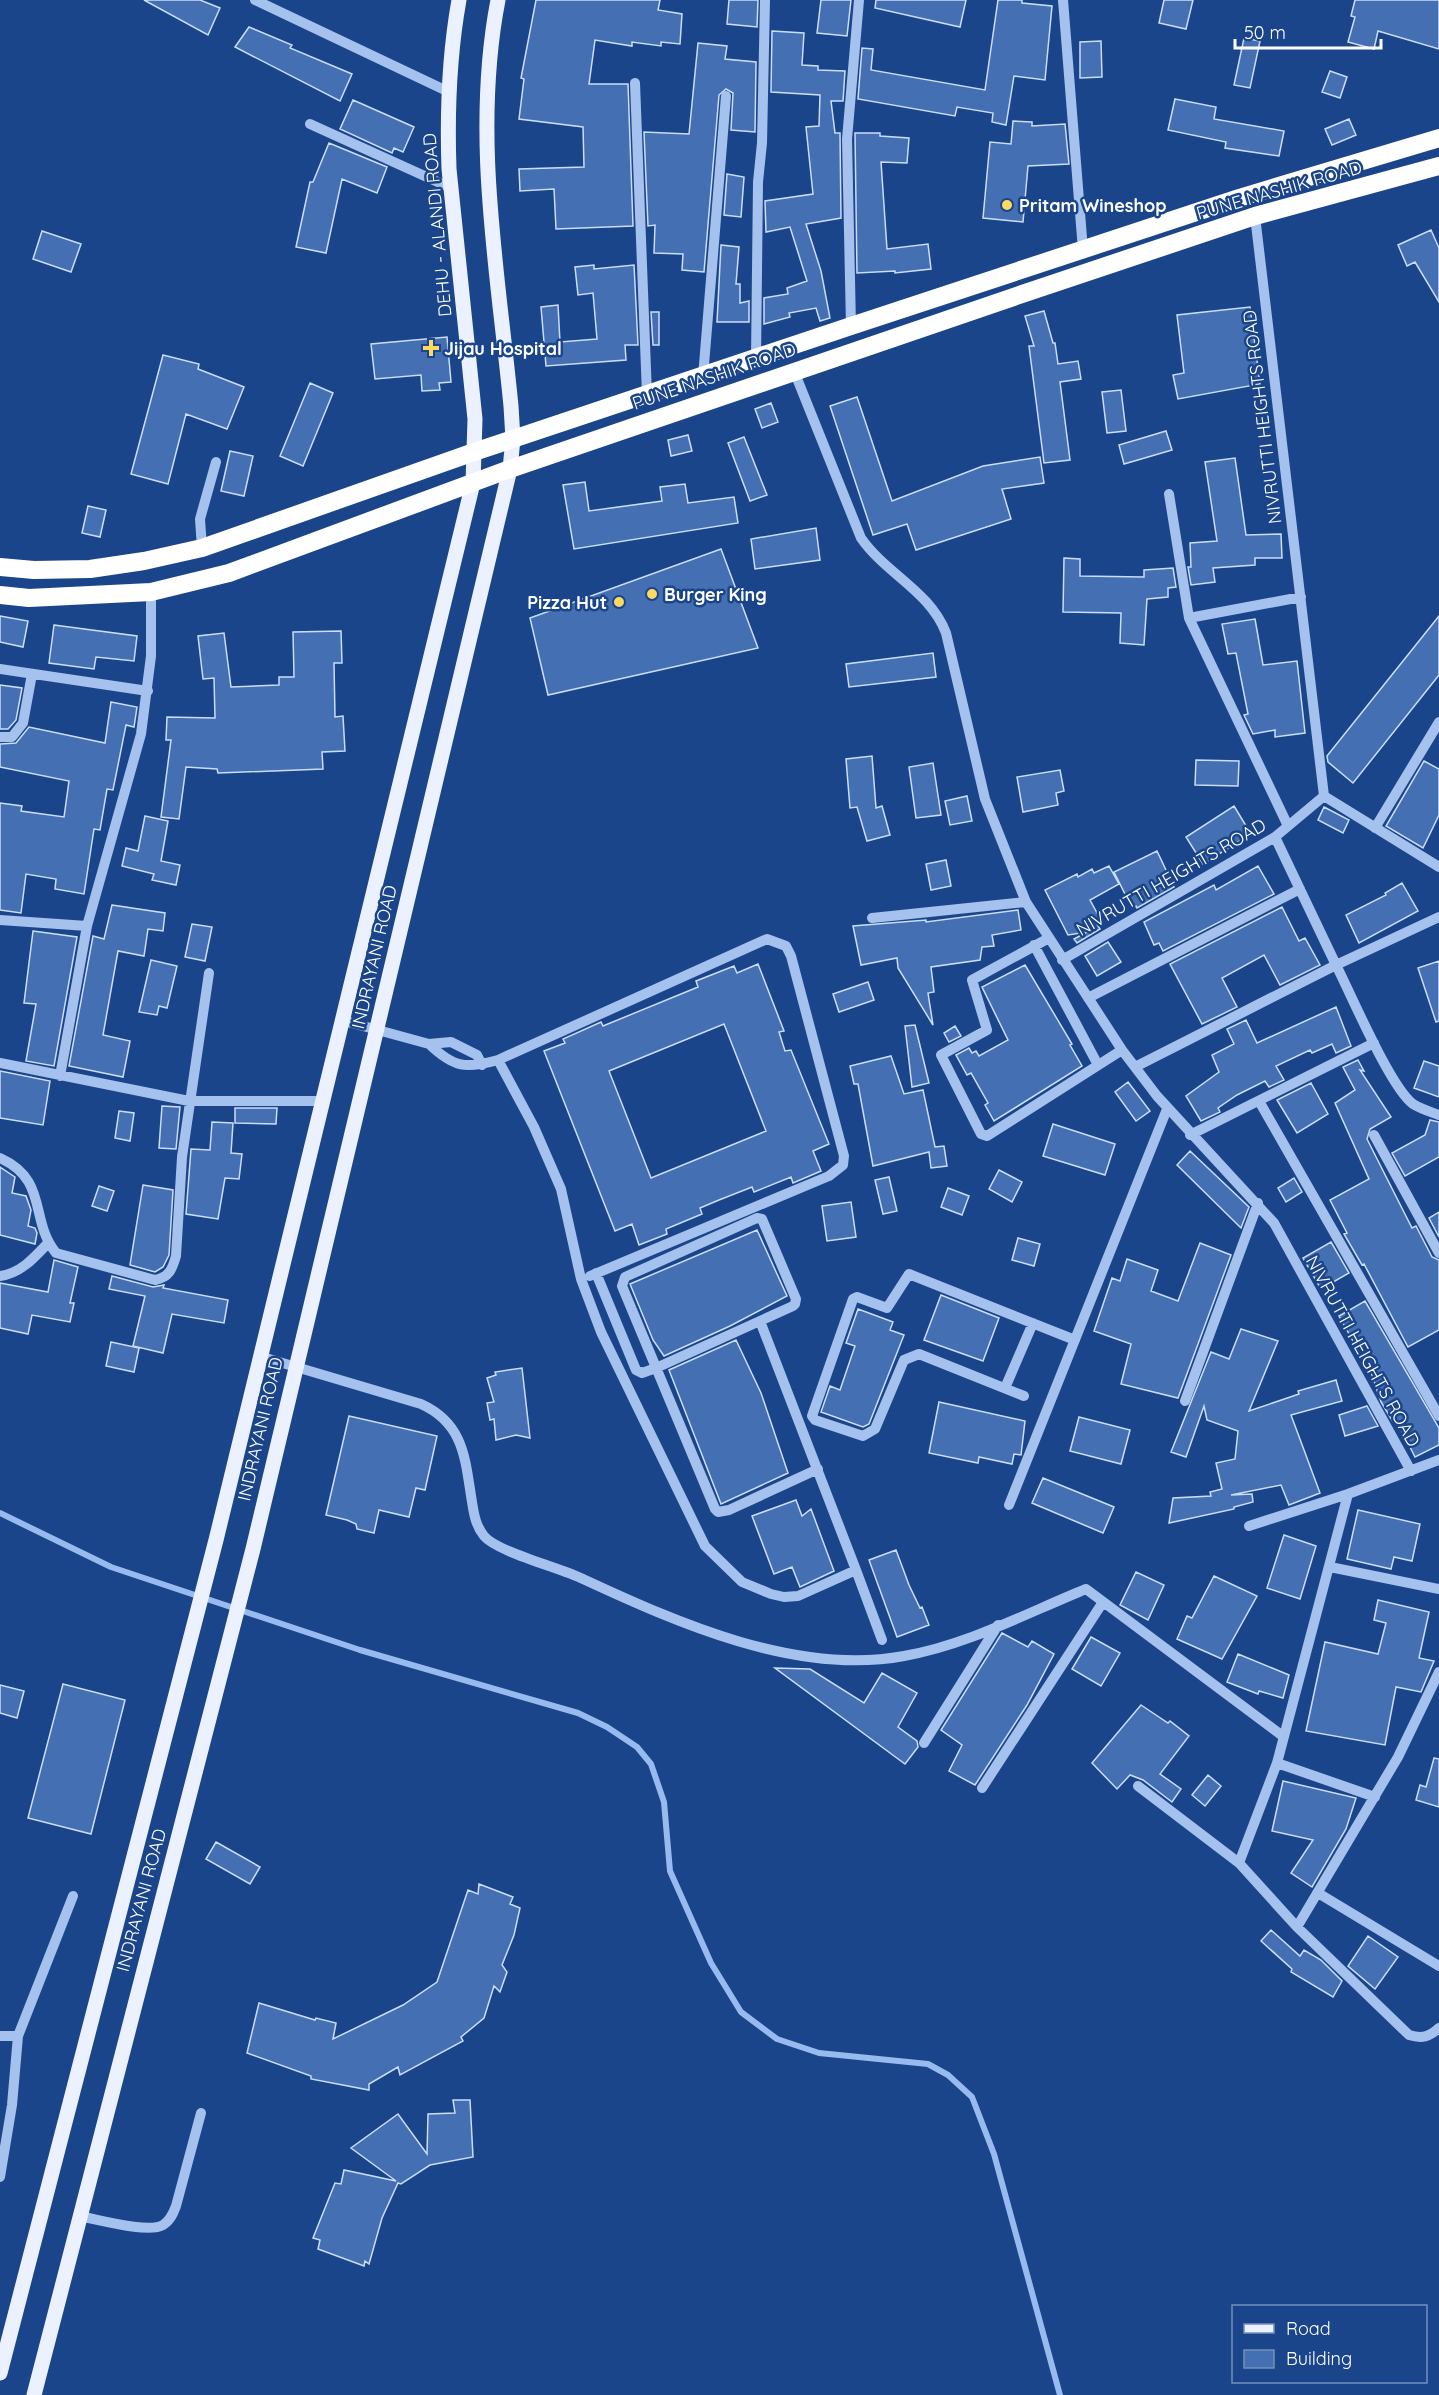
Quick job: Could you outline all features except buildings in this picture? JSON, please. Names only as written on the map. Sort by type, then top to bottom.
[{"type":"highway","name":"PUNE NASHIK ROAD","points":[[0,567],[34,570],[90,569],[202,549],[474,452],[851,326],[1239,198],[1439,138]]},
{"type":"highway","name":"PUNE NASHIK ROAD","points":[[0,595],[39,597],[151,592],[229,573],[510,469],[794,371],[1255,216],[1439,166]]},
{"type":"main road","name":"DEHU - ALANDI ROAD","points":[[459,0],[453,36],[449,92],[451,188],[475,419],[473,483]]},
{"type":"main road","points":[[498,0],[490,40],[486,101],[487,166],[513,439],[510,469]]},
{"type":"main road","name":"INDRAYANI ROAD","points":[[34,2395],[78,2216],[234,1622],[510,469]]},
{"type":"main road","name":"INDRAYANI ROAD","points":[[0,2373],[204,1584],[473,483]]},
{"type":"street","points":[[255,0],[449,92]]},
{"type":"street","points":[[756,359],[758,182],[762,143],[765,0]]},
{"type":"street","points":[[851,326],[847,139],[860,0]]},
{"type":"street","points":[[1063,0],[1083,250]]},
{"type":"street","points":[[635,83],[647,395]]},
{"type":"street","points":[[703,376],[726,96]]},
{"type":"street","points":[[310,124],[451,188]]},
{"type":"street","name":"NIVRUTTI HEIGHTS ROAD","points":[[1255,216],[1324,796],[1275,837],[1062,960],[1122,1050],[1167,1109],[1258,1203],[1274,1223],[1411,1471]]},
{"type":"street","points":[[794,371],[861,538],[872,553],[927,600],[940,616],[985,799],[1026,902],[1062,960]]},
{"type":"street","points":[[202,549],[200,519],[216,462]]},
{"type":"street","points":[[1169,494],[1189,618],[1288,826]]},
{"type":"street","points":[[60,1076],[87,926],[141,734],[148,691],[151,592]]},
{"type":"street","points":[[1189,618],[1300,597]]},
{"type":"street","points":[[0,669],[148,691]]},
{"type":"street","points":[[0,737],[12,737],[23,723],[32,674]]},
{"type":"street","points":[[1375,828],[1439,722]]},
{"type":"street","points":[[1428,740],[1439,746]]},
{"type":"street","points":[[1324,796],[1439,867]]},
{"type":"street","points":[[1275,837],[1374,1043],[1403,1094],[1413,1104],[1439,1114]]},
{"type":"street","points":[[1088,998],[1300,889]]},
{"type":"street","points":[[872,918],[1026,902]]},
{"type":"street","points":[[1135,1067],[1336,965],[1439,917]]},
{"type":"street","points":[[0,920],[87,926]]},
{"type":"street","points":[[1049,938],[972,980],[987,1030],[941,1055],[981,1134],[987,1136],[1122,1050]]},
{"type":"street","points":[[429,1044],[446,1060],[472,1068],[498,1060],[767,939],[786,946],[791,956],[844,1156],[843,1165],[829,1176],[581,1279]]},
{"type":"street","points":[[1034,945],[1098,1065]]},
{"type":"street","points":[[0,1158],[21,1169],[30,1183],[48,1243],[56,1253],[70,1259],[154,1280],[164,1278],[172,1270],[176,1256],[182,1157],[209,973]]},
{"type":"street","points":[[341,1020],[429,1044],[451,1042],[477,1055],[482,1065]]},
{"type":"street","points":[[1191,1135],[1374,1043]]},
{"type":"street","points":[[498,1060],[534,1127],[561,1189],[581,1279],[601,1332],[705,1546],[742,1582],[784,1597],[798,1596],[856,1569]]},
{"type":"street","points":[[0,1063],[189,1101],[322,1101]]},
{"type":"street","points":[[1259,1101],[1439,1416]]},
{"type":"street","points":[[1009,1505],[1167,1109]]},
{"type":"street","points":[[1374,1135],[1439,1253]]},
{"type":"street","points":[[1185,1401],[1258,1203]]},
{"type":"street","points":[[596,1273],[636,1370],[642,1373],[656,1368],[793,1306],[796,1301],[764,1221],[760,1218],[623,1279],[622,1286],[656,1368],[715,1509],[718,1512],[729,1510],[818,1469]]},
{"type":"street","points":[[0,1276],[15,1273],[48,1243]]},
{"type":"street","points":[[1024,1396],[924,1356],[913,1355],[904,1360],[875,1428],[868,1435],[863,1436],[815,1420],[812,1416],[853,1299],[857,1297],[887,1308],[909,1274],[1075,1340]]},
{"type":"street","points":[[760,1321],[882,1640]]},
{"type":"street","points":[[1005,1388],[1033,1323]]},
{"type":"street","points":[[259,1356],[437,1412],[448,1421],[459,1438],[476,1523],[485,1538],[503,1548],[569,1572],[668,1619],[800,1657],[868,1659],[902,1657],[931,1650],[1086,1589],[1284,1737]]},
{"type":"street","points":[[1248,1526],[1348,1494],[1439,1460]]},
{"type":"street","points":[[1239,1863],[1277,1763],[1348,1494]]},
{"type":"street","points":[[1330,1567],[1439,1589]]},
{"type":"street","points":[[982,1788],[1103,1602]]},
{"type":"street","points":[[924,1743],[998,1625]]},
{"type":"street","points":[[1298,1927],[1375,1797],[1439,1672]]},
{"type":"street","points":[[1277,1763],[1375,1797]]},
{"type":"street","points":[[1138,1786],[1239,1863],[1298,1927],[1409,2036],[1420,2039],[1430,2036],[1439,2028]]},
{"type":"street","points":[[1318,1893],[1439,1966]]},
{"type":"street","points":[[0,2177],[12,2105],[18,2036],[73,1896]]},
{"type":"street","points":[[0,2036],[18,2036]]},
{"type":"street","points":[[78,2216],[149,2229],[161,2226],[171,2218],[201,2113]]},
{"type":"waterway","points":[[0,1513],[111,1567],[360,1650],[578,1713],[607,1727],[637,1747],[651,1764],[664,1802],[670,1871],[711,1963],[741,2012],[777,2039],[819,2053],[928,2064],[948,2075],[972,2097],[994,2154],[1060,2395]]},
{"type":"place","name":"Pritam Wineshop","points":[[1007,205]]},
{"type":"place","name":"Jijau Hospital","points":[[431,348]]},
{"type":"place","name":"Burger King","points":[[652,594]]},
{"type":"place","name":"Pizza Hut","points":[[619,602]]}]
